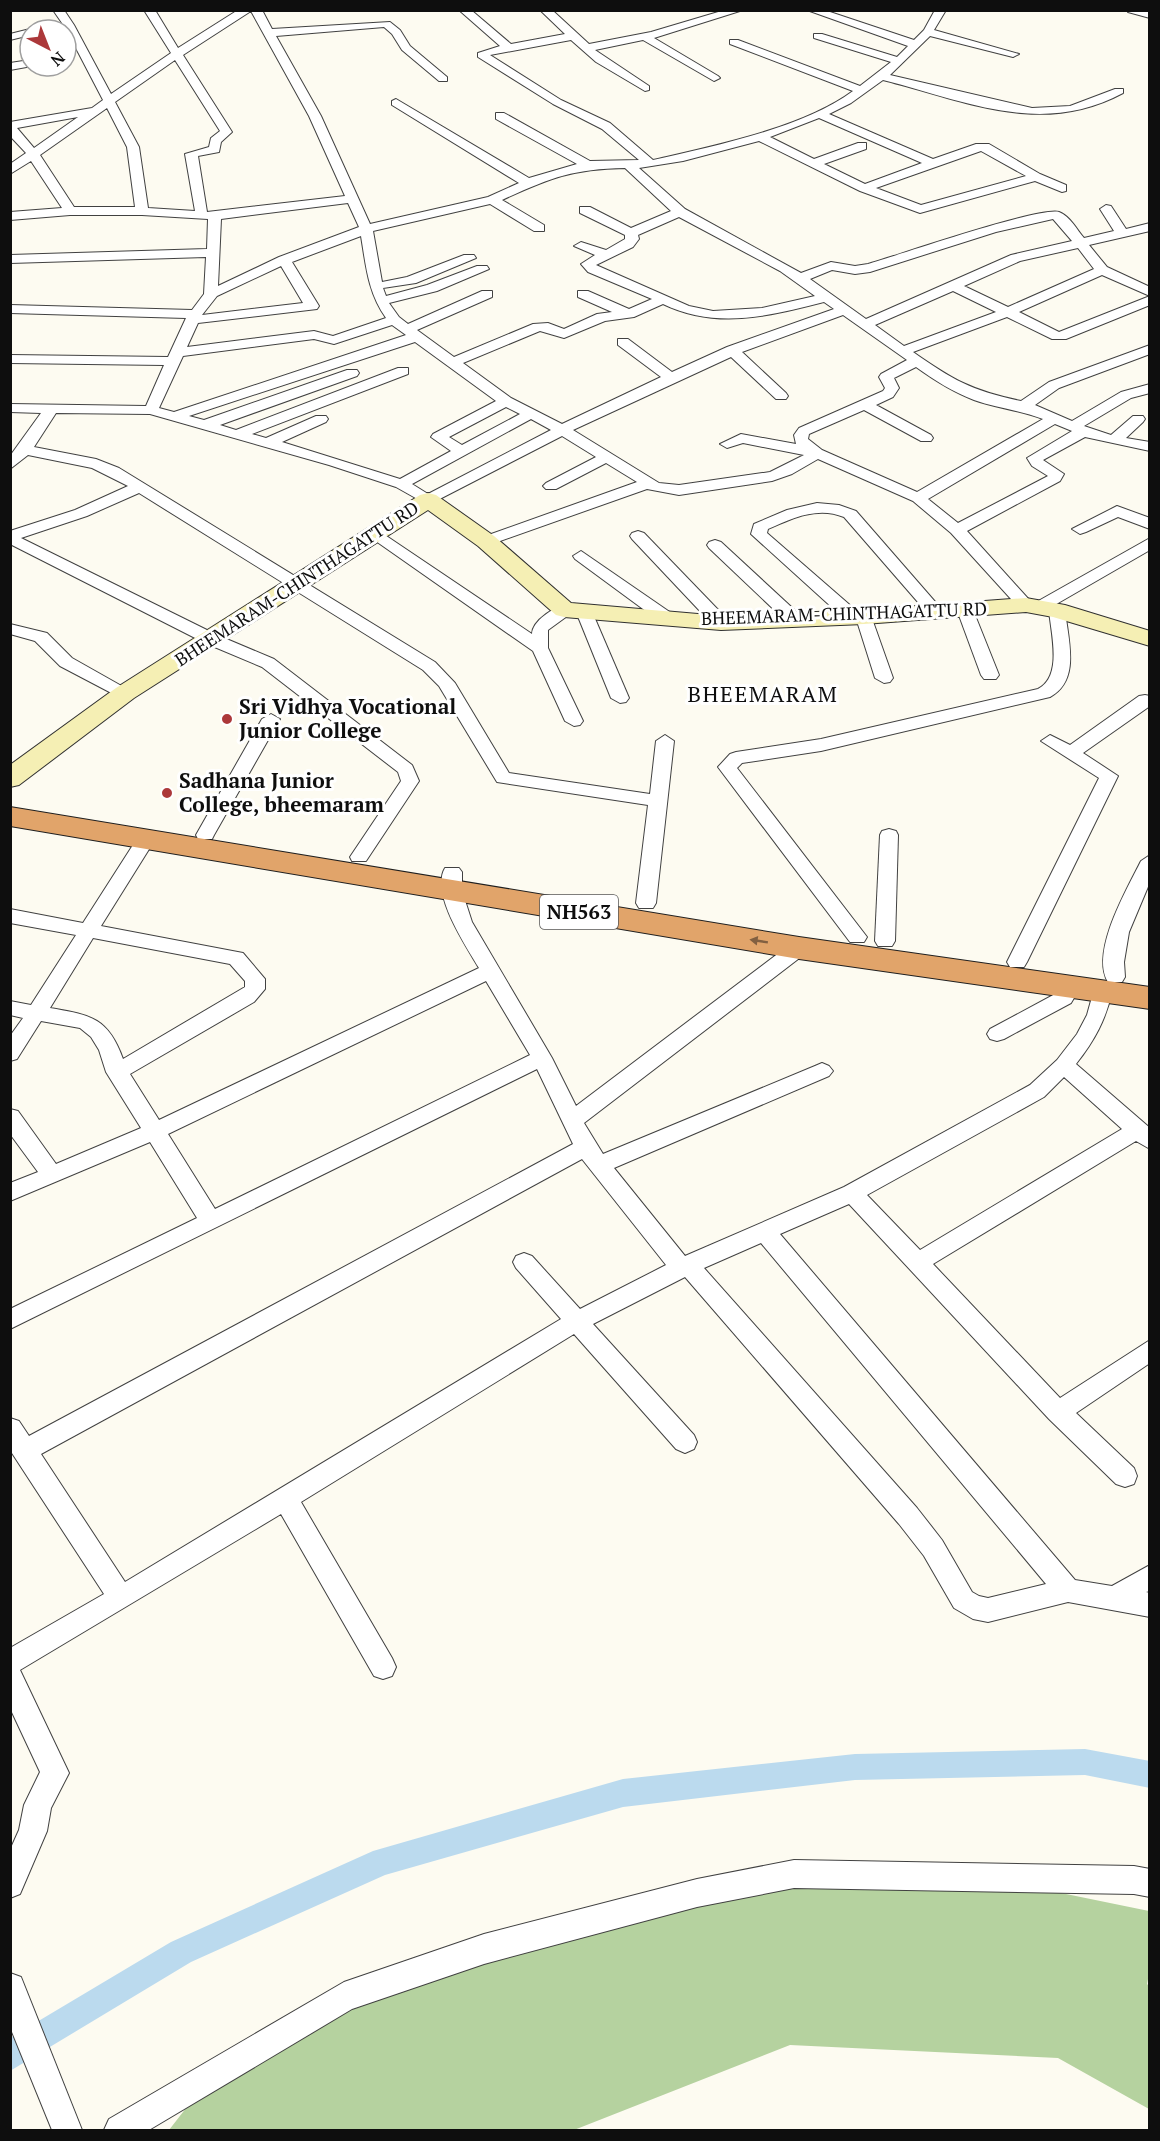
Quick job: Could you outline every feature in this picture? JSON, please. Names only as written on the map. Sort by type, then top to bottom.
[{"type":"highway","name":"NH563","points":[[10,804],[359,857],[452,881],[799,948],[1071,986],[1149,982]]},
{"type":"highway","name":"NH563","points":[[10,816],[147,838],[452,881],[646,903],[1017,962],[1108,984],[1149,998]]},
{"type":"street","points":[[149,10],[226,132],[215,141],[215,149],[191,154],[208,216],[212,253],[210,294],[207,303],[193,317],[151,410]]},
{"type":"street","points":[[10,170],[178,53],[246,10]]},
{"type":"street","points":[[256,10],[315,116],[366,229],[376,286],[381,301],[394,320],[506,401],[561,429],[649,483],[666,490],[747,480],[787,471],[817,453]]},
{"type":"street","points":[[464,10],[509,48]]},
{"type":"street","points":[[544,10],[600,60],[645,88]]},
{"type":"street","points":[[698,10],[714,17]]},
{"type":"street","points":[[588,48],[645,37],[738,10]]},
{"type":"street","points":[[812,10],[917,45]]},
{"type":"street","points":[[210,294],[284,260],[366,229],[492,200],[528,183],[588,165],[651,164],[760,137],[820,114],[861,90],[899,61],[928,32],[941,10]]},
{"type":"street","points":[[1132,10],[1149,15]]},
{"type":"street","points":[[267,33],[386,24],[396,32],[406,48],[443,79]]},
{"type":"street","points":[[928,32],[1013,54]]},
{"type":"street","points":[[575,36],[489,51],[483,55],[557,102],[606,126],[651,164]]},
{"type":"street","points":[[818,36],[899,61]]},
{"type":"street","points":[[645,37],[714,78]]},
{"type":"street","points":[[734,42],[861,90]]},
{"type":"street","points":[[78,49],[110,100],[134,147],[142,211]]},
{"type":"street","points":[[881,76],[1019,111],[1038,113],[1081,107],[1119,91]]},
{"type":"street","points":[[396,103],[528,183]]},
{"type":"street","points":[[70,211],[34,155],[10,127],[99,110]]},
{"type":"street","points":[[820,114],[931,164]]},
{"type":"street","points":[[500,116],[588,165]]},
{"type":"street","points":[[760,137],[864,188],[925,209],[1014,181],[1036,177]]},
{"type":"street","points":[[814,163],[862,146]]},
{"type":"street","points":[[864,188],[985,147],[1036,177],[1062,188]]},
{"type":"street","points":[[628,164],[680,212],[801,278],[864,325],[965,392],[1024,406],[1114,441],[1149,447]]},
{"type":"street","points":[[10,216],[70,211],[142,211],[208,216],[352,199]]},
{"type":"street","points":[[492,200],[539,228]]},
{"type":"street","points":[[1106,209],[1122,233]]},
{"type":"street","points":[[585,210],[631,233],[680,212]]},
{"type":"street","points":[[801,278],[831,266],[855,270],[870,268],[993,229],[1051,215],[1062,219],[1102,270],[1149,292]]},
{"type":"street","points":[[864,325],[1016,258],[1149,226]]},
{"type":"street","points":[[631,233],[632,239],[628,244],[604,254],[588,264],[589,267],[699,314],[730,315],[760,312],[826,297]]},
{"type":"street","points":[[581,246],[604,254]]},
{"type":"street","points":[[10,259],[212,253]]},
{"type":"street","points":[[376,286],[411,280],[469,258]]},
{"type":"street","points":[[284,260],[312,306],[324,336]]},
{"type":"street","points":[[381,301],[432,288],[482,268]]},
{"type":"street","points":[[903,351],[1006,312],[1102,270]]},
{"type":"street","points":[[1128,282],[1149,274]]},
{"type":"street","points":[[954,286],[1051,334],[1061,336],[1149,300]]},
{"type":"street","points":[[205,424],[386,362],[418,336],[487,294]]},
{"type":"street","points":[[583,294],[629,314]]},
{"type":"street","points":[[453,362],[538,327],[548,327],[564,334],[595,320],[629,314],[663,299]]},
{"type":"street","points":[[10,309],[193,317],[312,306]]},
{"type":"street","points":[[10,408],[151,410],[205,424],[401,484],[428,500],[561,429],[732,350],[844,310]]},
{"type":"street","points":[[10,359],[176,357],[324,336],[338,339],[394,320]]},
{"type":"street","points":[[174,417],[225,396],[378,351],[418,336]]},
{"type":"street","points":[[623,342],[673,379]]},
{"type":"street","points":[[1024,406],[1054,385],[1149,349]]},
{"type":"street","points":[[732,350],[781,396]]},
{"type":"street","points":[[817,453],[801,441],[801,435],[808,428],[888,394],[892,388],[886,377],[918,360]]},
{"type":"street","points":[[238,434],[404,371]]},
{"type":"street","points":[[957,530],[1055,478],[1056,474],[1037,463],[1035,458],[1126,395],[1149,388]]},
{"type":"street","points":[[460,450],[438,437],[506,401]]},
{"type":"street","points":[[864,404],[926,438]]},
{"type":"street","points":[[10,465],[25,450],[51,409]]},
{"type":"street","points":[[401,484],[530,414]]},
{"type":"street","points":[[918,498],[1055,418]]},
{"type":"street","points":[[268,443],[321,419]]},
{"type":"street","points":[[1114,441],[1138,419]]},
{"type":"street","points":[[727,444],[741,438],[817,453],[918,498],[957,530],[1041,607],[1062,672],[1055,687],[1044,693],[822,745],[736,758],[727,767],[871,939]]},
{"type":"street","points":[[25,450],[96,464],[140,487],[296,585],[401,645],[429,666],[446,683],[503,778],[658,801]]},
{"type":"street","points":[[551,486],[607,457]]},
{"type":"street","points":[[486,542],[649,483]]},
{"type":"street","points":[[10,537],[81,513],[140,487]]},
{"type":"street","name":"BHEEMARAM-CHINTHAGATTU RD","points":[[10,779],[124,693],[428,500],[486,542],[574,612],[721,622],[1041,607],[1149,639]]},
{"type":"street","points":[[884,678],[859,617],[759,534],[760,527],[816,508],[839,508],[850,514],[936,612]]},
{"type":"street","points":[[1080,529],[1117,511],[1149,524]]},
{"type":"street","points":[[376,534],[540,648]]},
{"type":"street","points":[[638,536],[721,622]]},
{"type":"street","points":[[10,537],[211,639],[268,663],[406,769],[411,781],[359,857]]},
{"type":"street","points":[[1041,607],[1149,543]]},
{"type":"street","points":[[715,545],[794,619]]},
{"type":"street","points":[[581,556],[668,619]]},
{"type":"street","points":[[965,610],[990,675]]},
{"type":"street","points":[[574,721],[540,648],[540,628],[574,612],[620,698]]},
{"type":"street","points":[[10,629],[41,637],[66,662],[124,693]]},
{"type":"street","points":[[1071,753],[1145,700],[1149,701]]},
{"type":"street","points":[[204,834],[271,719]]},
{"type":"street","points":[[646,903],[665,741]]},
{"type":"street","points":[[1017,962],[1109,776],[1050,741]]},
{"type":"street","points":[[871,939],[889,835]]},
{"type":"street","points":[[10,1054],[147,838]]},
{"type":"street","points":[[10,1662],[121,1598],[577,1322],[684,1267],[763,1230],[852,1193],[1037,1091],[1064,1065],[1097,1015],[1108,984],[1115,946],[1149,861]]},
{"type":"street","points":[[452,881],[462,922],[542,1058],[585,1147],[684,1267],[908,1516],[933,1548],[963,1600],[974,1607],[988,1610],[1068,1590],[1149,1605]]},
{"type":"street","points":[[10,916],[236,958],[255,979],[255,989],[247,997],[117,1072]]},
{"type":"street","points":[[571,1122],[799,948]]},
{"type":"street","points":[[10,1193],[155,1131],[491,970]]},
{"type":"street","points":[[997,1034],[1064,998],[1071,986]]},
{"type":"street","points":[[10,1008],[85,1022],[95,1027],[105,1037],[117,1072],[212,1222]]},
{"type":"street","points":[[10,1320],[542,1058]]},
{"type":"street","points":[[917,1263],[1143,1136],[1064,1065]]},
{"type":"street","points":[[599,1165],[822,1071]]},
{"type":"street","points":[[10,1117],[52,1175]]},
{"type":"street","points":[[25,1450],[585,1147]]},
{"type":"street","points":[[852,1193],[1058,1412],[1125,1476]]},
{"type":"street","points":[[763,1230],[1068,1590]]},
{"type":"street","points":[[524,1262],[685,1442]]},
{"type":"street","points":[[1058,1412],[1149,1351]]},
{"type":"street","points":[[10,1428],[121,1598]]},
{"type":"street","points":[[285,1498],[383,1667]]},
{"type":"street","points":[[1116,1598],[1149,1576]]},
{"type":"street","points":[[10,1678],[55,1773],[38,1805],[33,1832],[10,1884]]},
{"type":"street","points":[[120,2130],[344,1997],[484,1949],[697,1893],[794,1874],[1134,1880],[1149,1883]]},
{"type":"street","points":[[10,1988],[66,2126]]},
{"type":"green space","points":[[763,1886],[1027,1886],[1149,1911],[1150,1969],[1147,1984],[1150,1987],[1149,2109],[1058,2058],[790,2045],[574,2130],[169,2130],[197,2094],[362,2003],[532,1949]]},
{"type":"waterway","points":[[10,2056],[181,1952],[383,1861],[623,1793],[855,1767],[1085,1762],[1150,1775]]},
{"type":"place","name":"Sri Vidhya Vocational Junior College","points":[[227,719]]},
{"type":"place","name":"Sadhana Junior College, bheemaram","points":[[167,793]]},
{"type":"district","name":"BHEEMARAM","points":[[763,694]]}]
